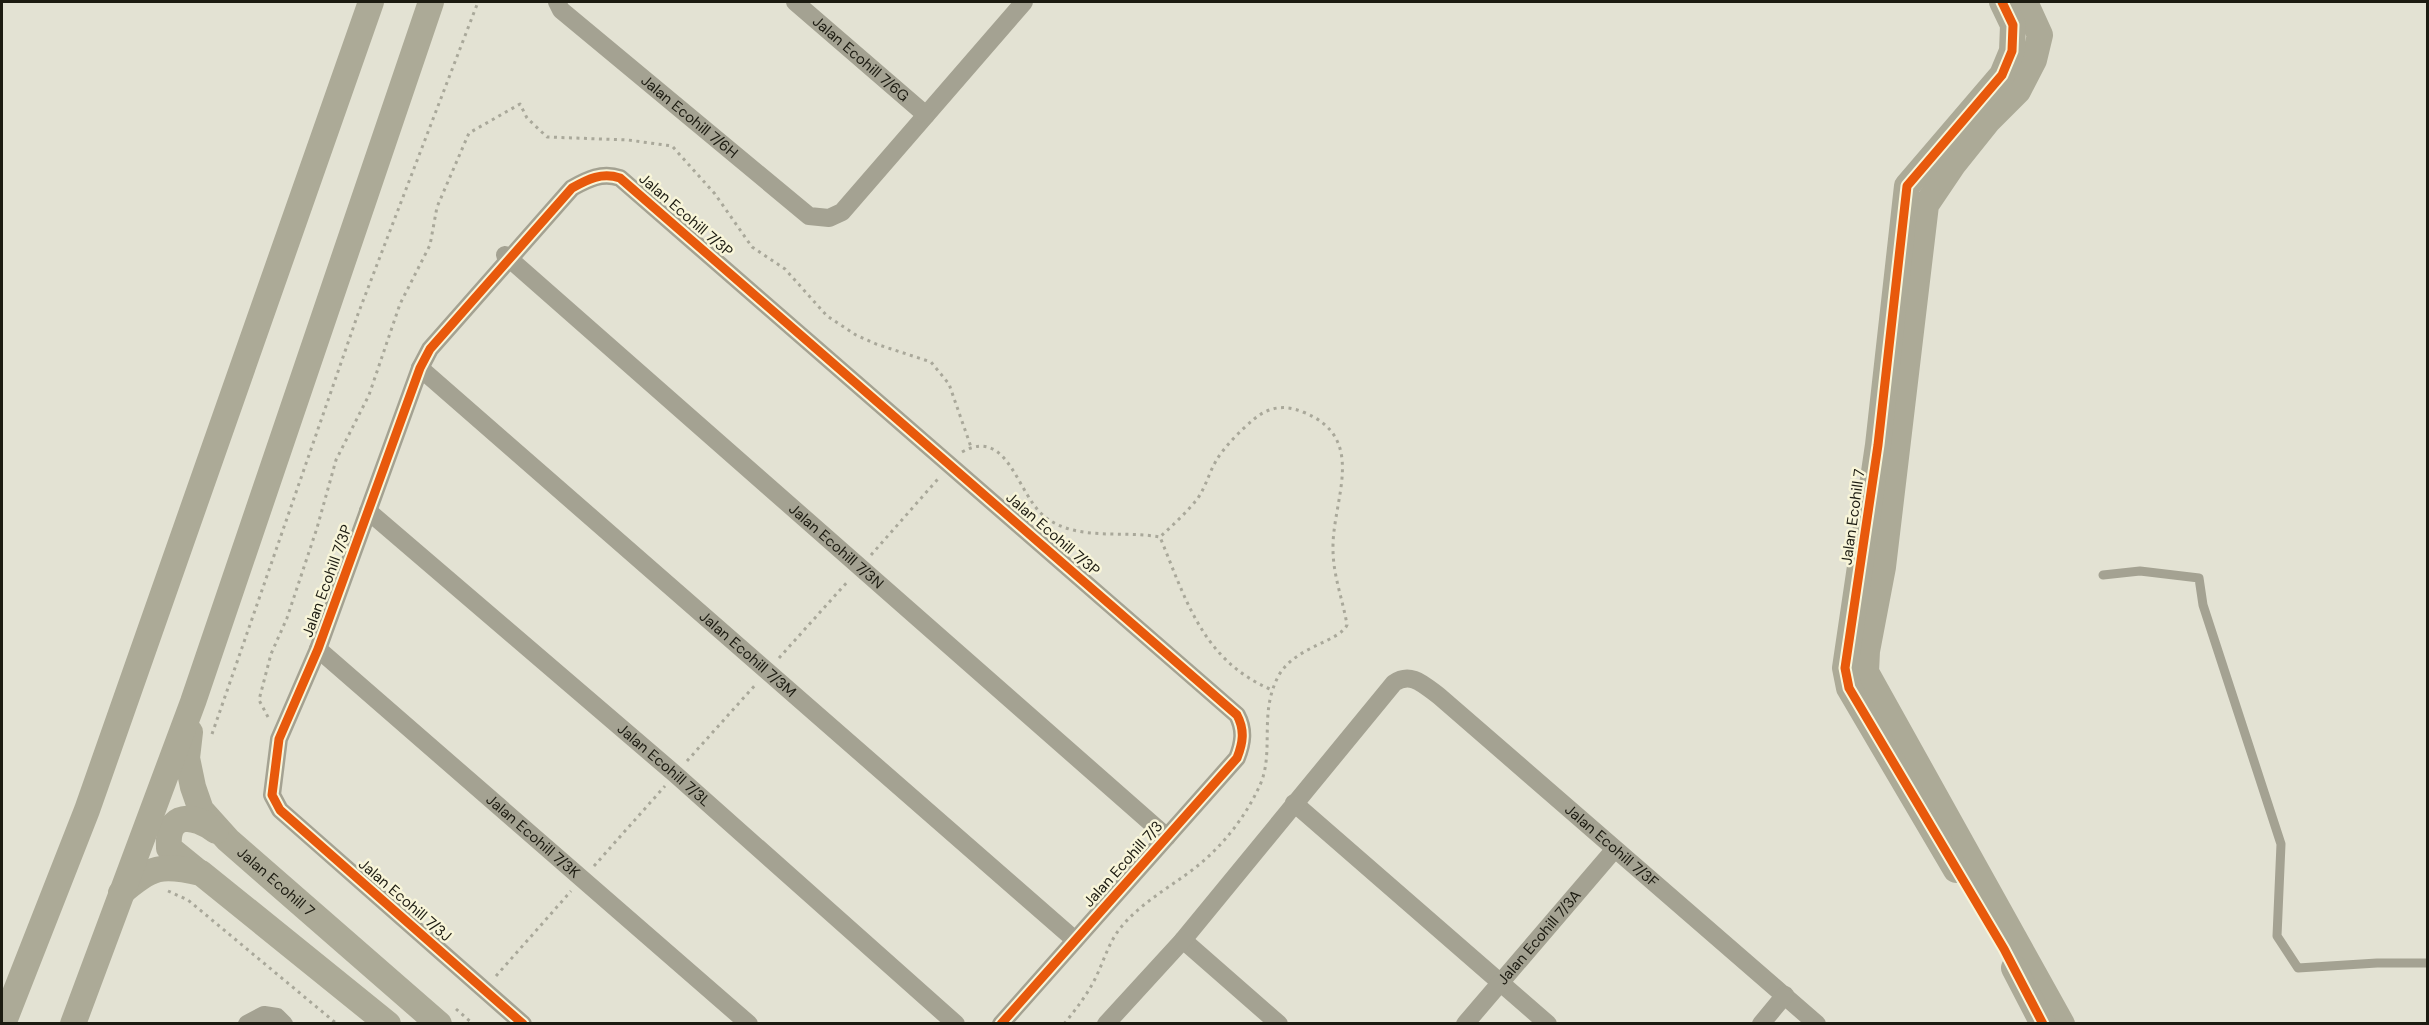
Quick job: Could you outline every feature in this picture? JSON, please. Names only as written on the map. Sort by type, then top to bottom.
[{"type":"street","points":[[3,1023],[87,810],[371,2]]},
{"type":"street","points":[[73,1023],[194,702],[431,2]]},
{"type":"street","name":"Jalan Ecohill 7/6H","points":[[557,2],[561,10],[810,216],[829,218],[842,212],[926,116]]},
{"type":"street","name":"Jalan Ecohill 7/6G","points":[[795,2],[926,116]]},
{"type":"street","points":[[926,116],[1024,2]]},
{"type":"street","name":"Jalan Ecohill 7","points":[[2002,2],[2013,25],[2012,51],[2002,75],[1907,186],[1878,445],[1845,668],[1849,688],[2004,950],[2043,1023]]},
{"type":"street","points":[[2025,2],[2040,35],[2034,60],[2018,91],[1967,147],[1926,206],[1883,567],[1867,651],[1866,672],[2062,1023]]},
{"type":"street","name":"Jalan Ecohill 7/3P","points":[[272,795],[279,739],[318,650],[420,368],[435,342],[507,257],[572,188],[585,181],[609,174],[620,178],[1237,715]]},
{"type":"street","name":"Jalan Ecohill 7/3N","points":[[507,257],[1167,837]]},
{"type":"street","name":"Jalan Ecohill 7/3M","points":[[420,368],[1075,940]]},
{"type":"street","name":"Jalan Ecohill 7/3L","points":[[368,511],[675,774],[956,1023]]},
{"type":"street","name":"Jalan Ecohill 7/3K","points":[[318,650],[749,1023]]},
{"type":"street","name":"Jalan Ecohill 7/3F","points":[[1294,803],[1394,683],[1402,677],[1410,676],[1439,696],[1614,850],[1817,1023]]},
{"type":"street","name":"Jalan Ecohill 7","points":[[194,702],[187,758],[201,810],[228,840],[439,1023]]},
{"type":"street","name":"Jalan Ecohill 7/3","points":[[1001,1023],[1237,758],[1243,733],[1242,724],[1237,715]]},
{"type":"street","name":"Jalan Ecohill 7/3J","points":[[272,795],[280,810],[523,1023]]},
{"type":"street","points":[[1106,1023],[1183,939],[1294,803],[1548,1023]]},
{"type":"street","points":[[228,840],[204,822],[192,818],[183,818],[174,825],[168,837],[169,848],[178,858],[201,873],[388,1023]]},
{"type":"street","name":"Jalan Ecohill 7/3A","points":[[1465,1023],[1614,850]]},
{"type":"street","points":[[120,894],[142,874],[155,868],[174,867],[201,873]]},
{"type":"street","points":[[1183,939],[1279,1023]]},
{"type":"street","points":[[1761,1023],[1785,995]]},
{"type":"street","points":[[247,1023],[264,1015],[277,1017],[284,1023]]},
{"type":"lane","points":[[2103,575],[2140,571],[2199,578],[2203,605],[2281,844],[2277,936],[2298,968],[2377,963],[2427,963]]},
{"type":"path","points":[[279,739],[259,700],[271,654],[317,528],[336,460],[369,395],[391,327],[409,284],[430,245],[437,207],[469,134],[519,105],[527,118],[547,137],[628,140],[672,146],[715,194],[752,247],[785,269],[827,316],[876,344],[930,362],[949,384],[971,447]]},
{"type":"path","points":[[484,989],[950,463],[971,447],[982,445],[994,448],[1003,456],[1034,507],[1059,526],[1116,535],[1160,537],[1199,496],[1216,460],[1252,420],[1278,407],[1292,407],[1307,413],[1334,437],[1341,450],[1344,471],[1334,522],[1333,550],[1337,586],[1347,625],[1341,634],[1302,651],[1280,673],[1272,690],[1266,730],[1267,765],[1260,785],[1246,811],[1216,850],[1140,907],[1121,927],[1091,986],[1064,1023]]},
{"type":"path","points":[[1160,537],[1197,625],[1213,647],[1238,670],[1272,690]]},
{"type":"path","points":[[165,890],[188,900],[337,1023]]},
{"type":"cycle path","points":[[2002,2],[2013,25],[2012,51],[2002,75],[1907,186],[1878,445],[1845,668],[1849,688],[2004,949],[2043,1024]]},
{"type":"cycle path","points":[[523,1024],[280,810],[272,795],[279,739],[318,649],[420,368],[430,349],[572,188],[589,179],[601,176],[620,178],[1237,715],[1242,737],[1237,758],[1001,1024]]}]
